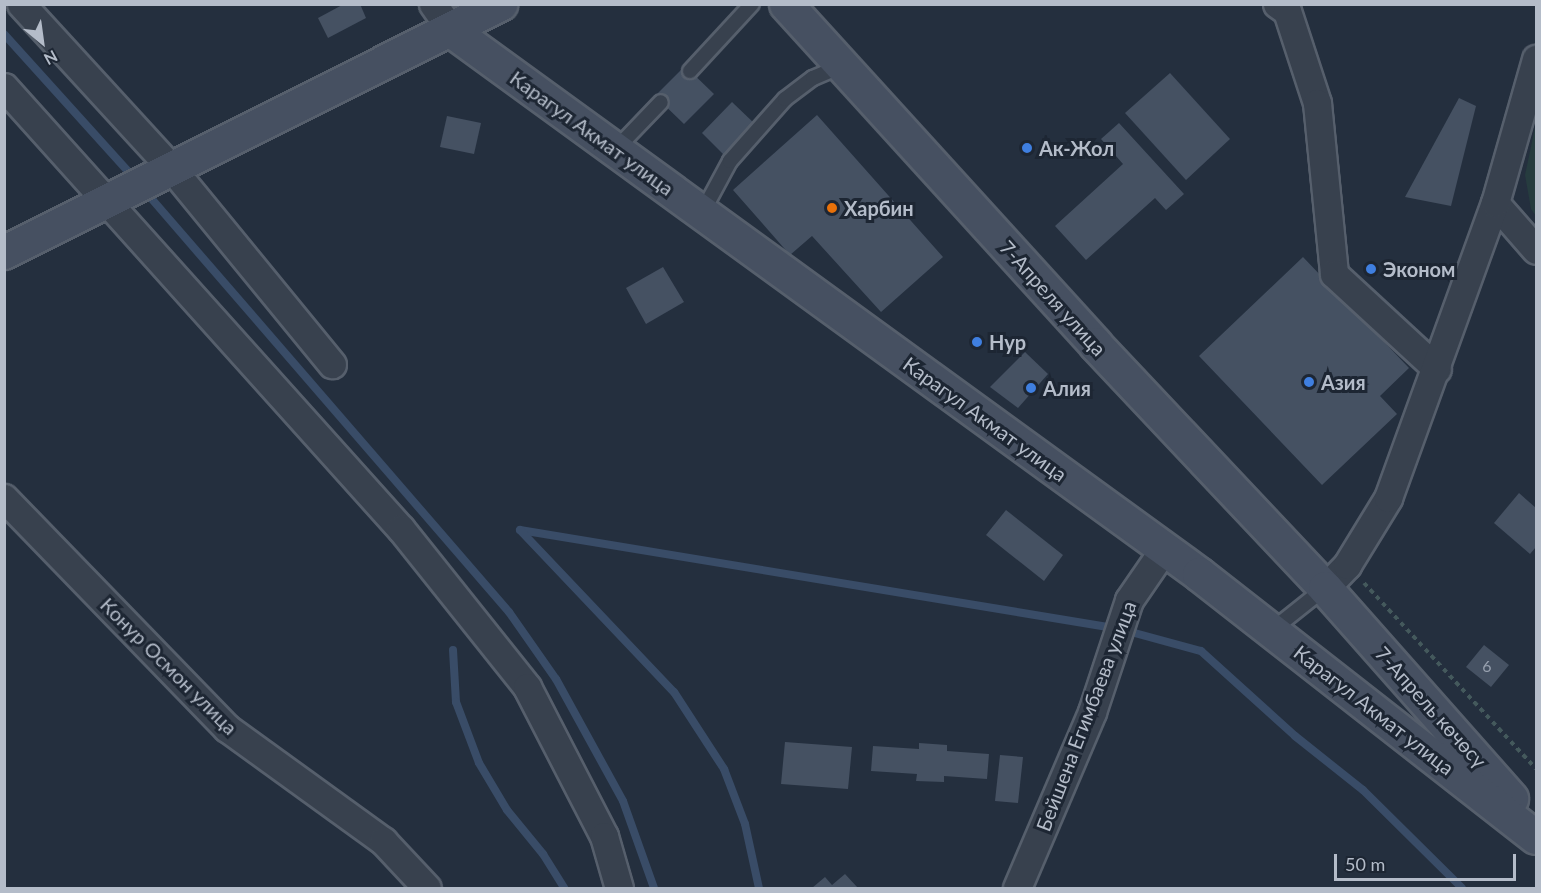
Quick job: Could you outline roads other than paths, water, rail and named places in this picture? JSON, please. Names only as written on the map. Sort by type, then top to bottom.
[{"type":"street","points":[[21,4],[165,174],[332,364]]},
{"type":"street","name":"Карагул Акмат улица","points":[[433,4],[452,31],[1164,549],[1536,837]]},
{"type":"street","points":[[4,252],[452,31],[500,4]]},
{"type":"street","name":"7-Апреля улица","points":[[786,4],[1095,344],[1336,577]]},
{"type":"street","points":[[1277,4],[1287,11],[1317,103],[1334,274],[1437,369]]},
{"type":"street","points":[[1336,577],[1388,498],[1437,369],[1495,203],[1536,59]]},
{"type":"street","points":[[4,87],[116,197],[401,529],[528,687],[604,836],[619,888]]},
{"type":"street","points":[[1495,203],[1536,250]]},
{"type":"street","name":"Конур Осмон улица","points":[[4,498],[227,728],[383,841],[427,888]]},
{"type":"street","name":"Бейшена Егимбаева улица","points":[[1017,888],[1092,712],[1129,600],[1164,549]]},
{"type":"street","name":"7-Апрель көчөсү","points":[[1336,577],[1536,827]]},
{"type":"lane","points":[[690,71],[753,4]]},
{"type":"lane","points":[[702,213],[730,161],[784,99],[813,78],[842,66]]},
{"type":"lane","points":[[615,150],[661,102]]},
{"type":"lane","points":[[1271,630],[1336,577]]},
{"type":"waterway","points":[[4,34],[134,178]]},
{"type":"waterway","points":[[144,190],[509,612],[556,679],[623,801],[654,888]]},
{"type":"waterway","points":[[520,530],[1120,629],[1201,651],[1295,736],[1363,790],[1462,888]]},
{"type":"waterway","points":[[520,530],[674,692],[724,769],[745,824],[759,888]]},
{"type":"waterway","points":[[453,650],[456,702],[479,763],[507,810],[543,854],[564,888]]},
{"type":"place","name":"Ак-Жол","points":[[1027,148]]},
{"type":"place","name":"Харбин","points":[[832,208]]},
{"type":"place","name":"Эконом","points":[[1371,269]]},
{"type":"place","name":"Нур","points":[[977,342]]},
{"type":"place","name":"Азия","points":[[1309,382]]},
{"type":"place","name":"Алия","points":[[1031,388]]}]
